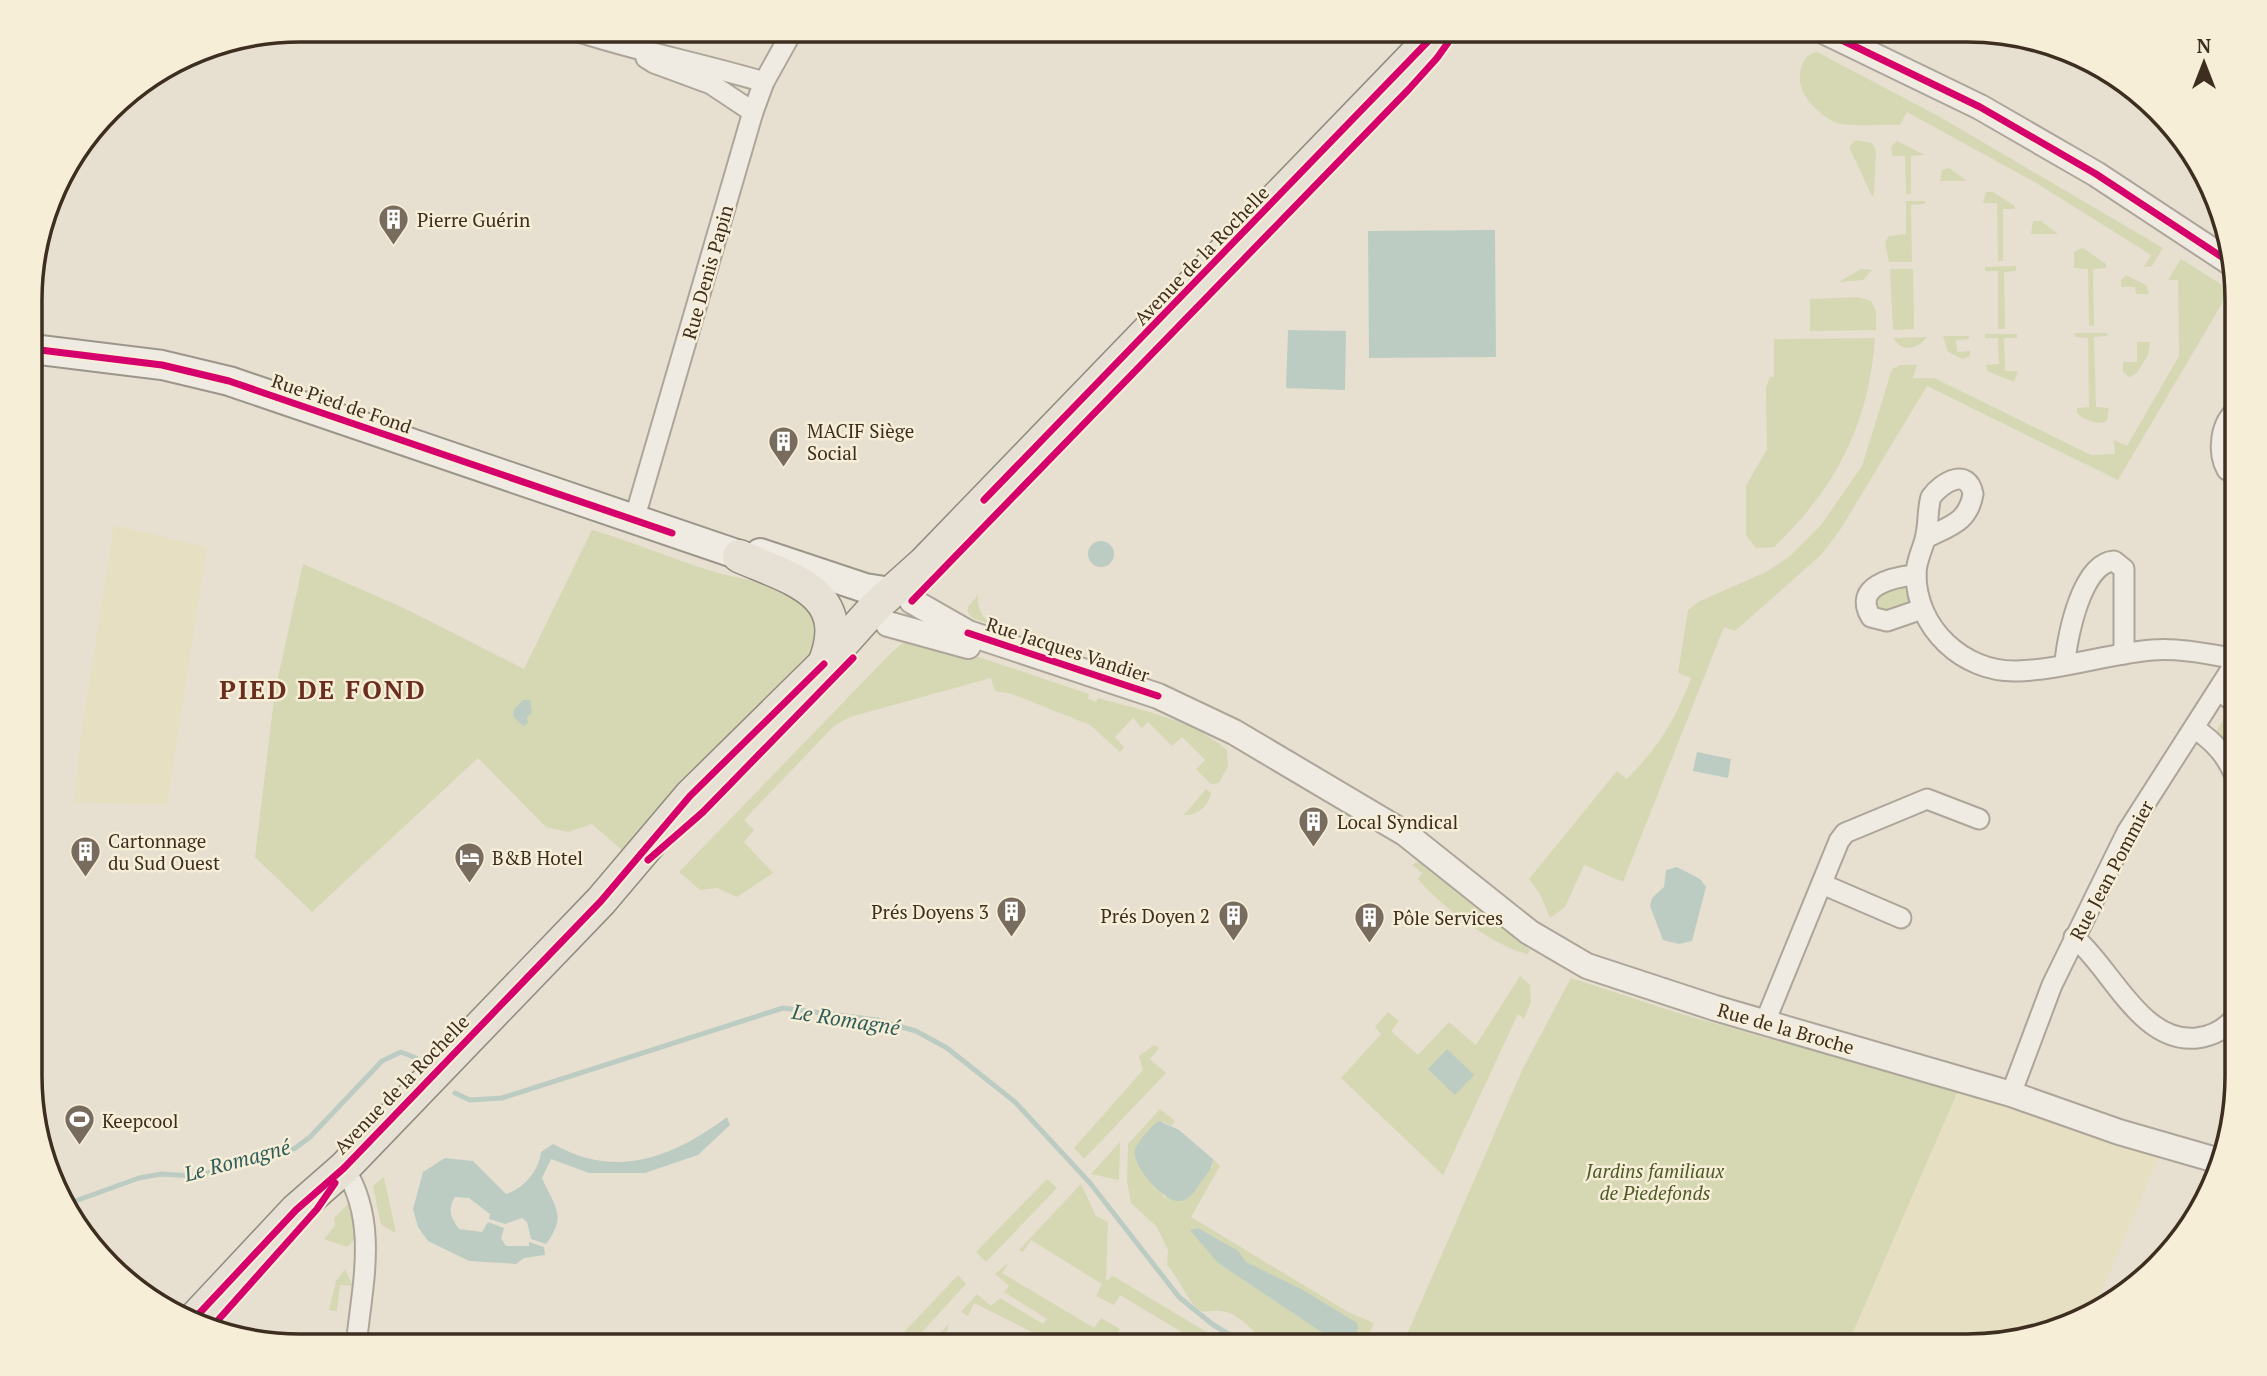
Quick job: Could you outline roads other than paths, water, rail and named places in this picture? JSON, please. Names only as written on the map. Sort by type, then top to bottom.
[{"type":"main road","name":"Avenue de la Rochelle","points":[[902,597],[924,563],[1427,42]]},
{"type":"main road","name":"Avenue de la Rochelle","points":[[199,1313],[296,1210],[344,1168],[601,901],[691,796],[824,664],[902,597],[1409,89],[1448,42]]},
{"type":"main road","name":"Rue Pied de Fond","points":[[42,350],[150,363],[229,381],[634,520]]},
{"type":"main road","name":"Rue Jacques Vandier","points":[[634,520],[738,556],[810,577],[820,583],[845,611],[875,622]]},
{"type":"main road","name":"Rue Jacques Vandier","points":[[672,533],[740,547],[865,588],[902,597]]},
{"type":"main road","points":[[738,556],[808,587],[820,597],[831,621],[831,648],[824,664]]},
{"type":"main road","name":"Avenue de la Rochelle","points":[[601,901],[703,812],[875,622]]},
{"type":"main road","points":[[218,1320],[317,1209],[344,1168]]},
{"type":"street","points":[[610,42],[640,52],[678,57],[764,82]]},
{"type":"street","name":"Rue Denis Papin","points":[[634,520],[753,113],[764,82],[786,42]]},
{"type":"street","points":[[1846,42],[1991,113],[2096,174],[2221,257]]},
{"type":"street","points":[[640,52],[654,64],[710,84],[753,113]]},
{"type":"street","points":[[2225,433],[2221,448],[2225,463]]},
{"type":"street","points":[[1926,538],[1916,575],[1922,609],[1943,640],[1958,653],[1987,668],[2017,671],[2124,654],[2181,649],[2225,657]]},
{"type":"street","points":[[2065,663],[2070,629],[2080,602],[2094,571],[2106,561],[2114,561],[2124,569],[2124,654]]},
{"type":"street","points":[[1916,575],[1900,577],[1870,589],[1866,596],[1866,610],[1871,617],[1887,621],[1922,609]]},
{"type":"street","name":"Rue Jacques Vandier","points":[[902,597],[968,633],[1158,695],[1206,717],[1385,821]]},
{"type":"street","name":"Rue Jacques Vandier","points":[[875,622],[964,645],[1145,704],[1206,717]]},
{"type":"street","name":"Rue Jean Pommier","points":[[2011,1094],[2074,937],[2127,832],[2225,680]]},
{"type":"street","points":[[2219,690],[2225,695]]},
{"type":"street","points":[[2194,728],[2225,756]]},
{"type":"street","points":[[1765,1022],[1839,841],[1854,827],[1927,799],[1979,819]]},
{"type":"street","name":"Rue de la Broche","points":[[1385,821],[1529,932],[1570,957],[1617,978],[2011,1094],[2119,1132],[2211,1159]]},
{"type":"street","points":[[1822,884],[1901,918]]},
{"type":"street","points":[[2074,937],[2097,959],[2144,1019],[2163,1034],[2176,1038],[2204,1038],[2225,1027]]},
{"type":"street","points":[[344,1168],[359,1192],[366,1239],[357,1334]]},
{"type":"waterway","name":"Le Romagné","points":[[455,1093],[470,1100],[502,1098],[783,1008],[877,1020],[916,1031],[947,1048],[1015,1102],[1090,1183],[1179,1297],[1228,1334]]},
{"type":"waterway","name":"Le Romagné","points":[[75,1201],[139,1178],[161,1174],[193,1176],[212,1172],[264,1152],[294,1149],[310,1137],[382,1061],[401,1052],[416,1058]]},
{"type":"place","name":"Pierre Guérin","points":[[394,246]]},
{"type":"place","name":"MACIF Siège Social","points":[[784,468]]},
{"type":"place","name":"Local Syndical","points":[[1314,848]]},
{"type":"place","name":"Cartonnage du Sud Ouest","points":[[85,878]]},
{"type":"place","name":"B&B Hotel","points":[[469,884]]},
{"type":"place","name":"Prés Doyens 3","points":[[1012,938]]},
{"type":"place","name":"Prés Doyen 2","points":[[1233,942]]},
{"type":"place","name":"Pôle Services","points":[[1370,944]]},
{"type":"place","name":"Keepcool","points":[[79,1147]]},
{"type":"district","name":"PIED DE FOND","points":[[323,689]]},
{"type":"park label","name":"Jardins familiaux de Piedefonds","points":[[1655,1181]]}]
